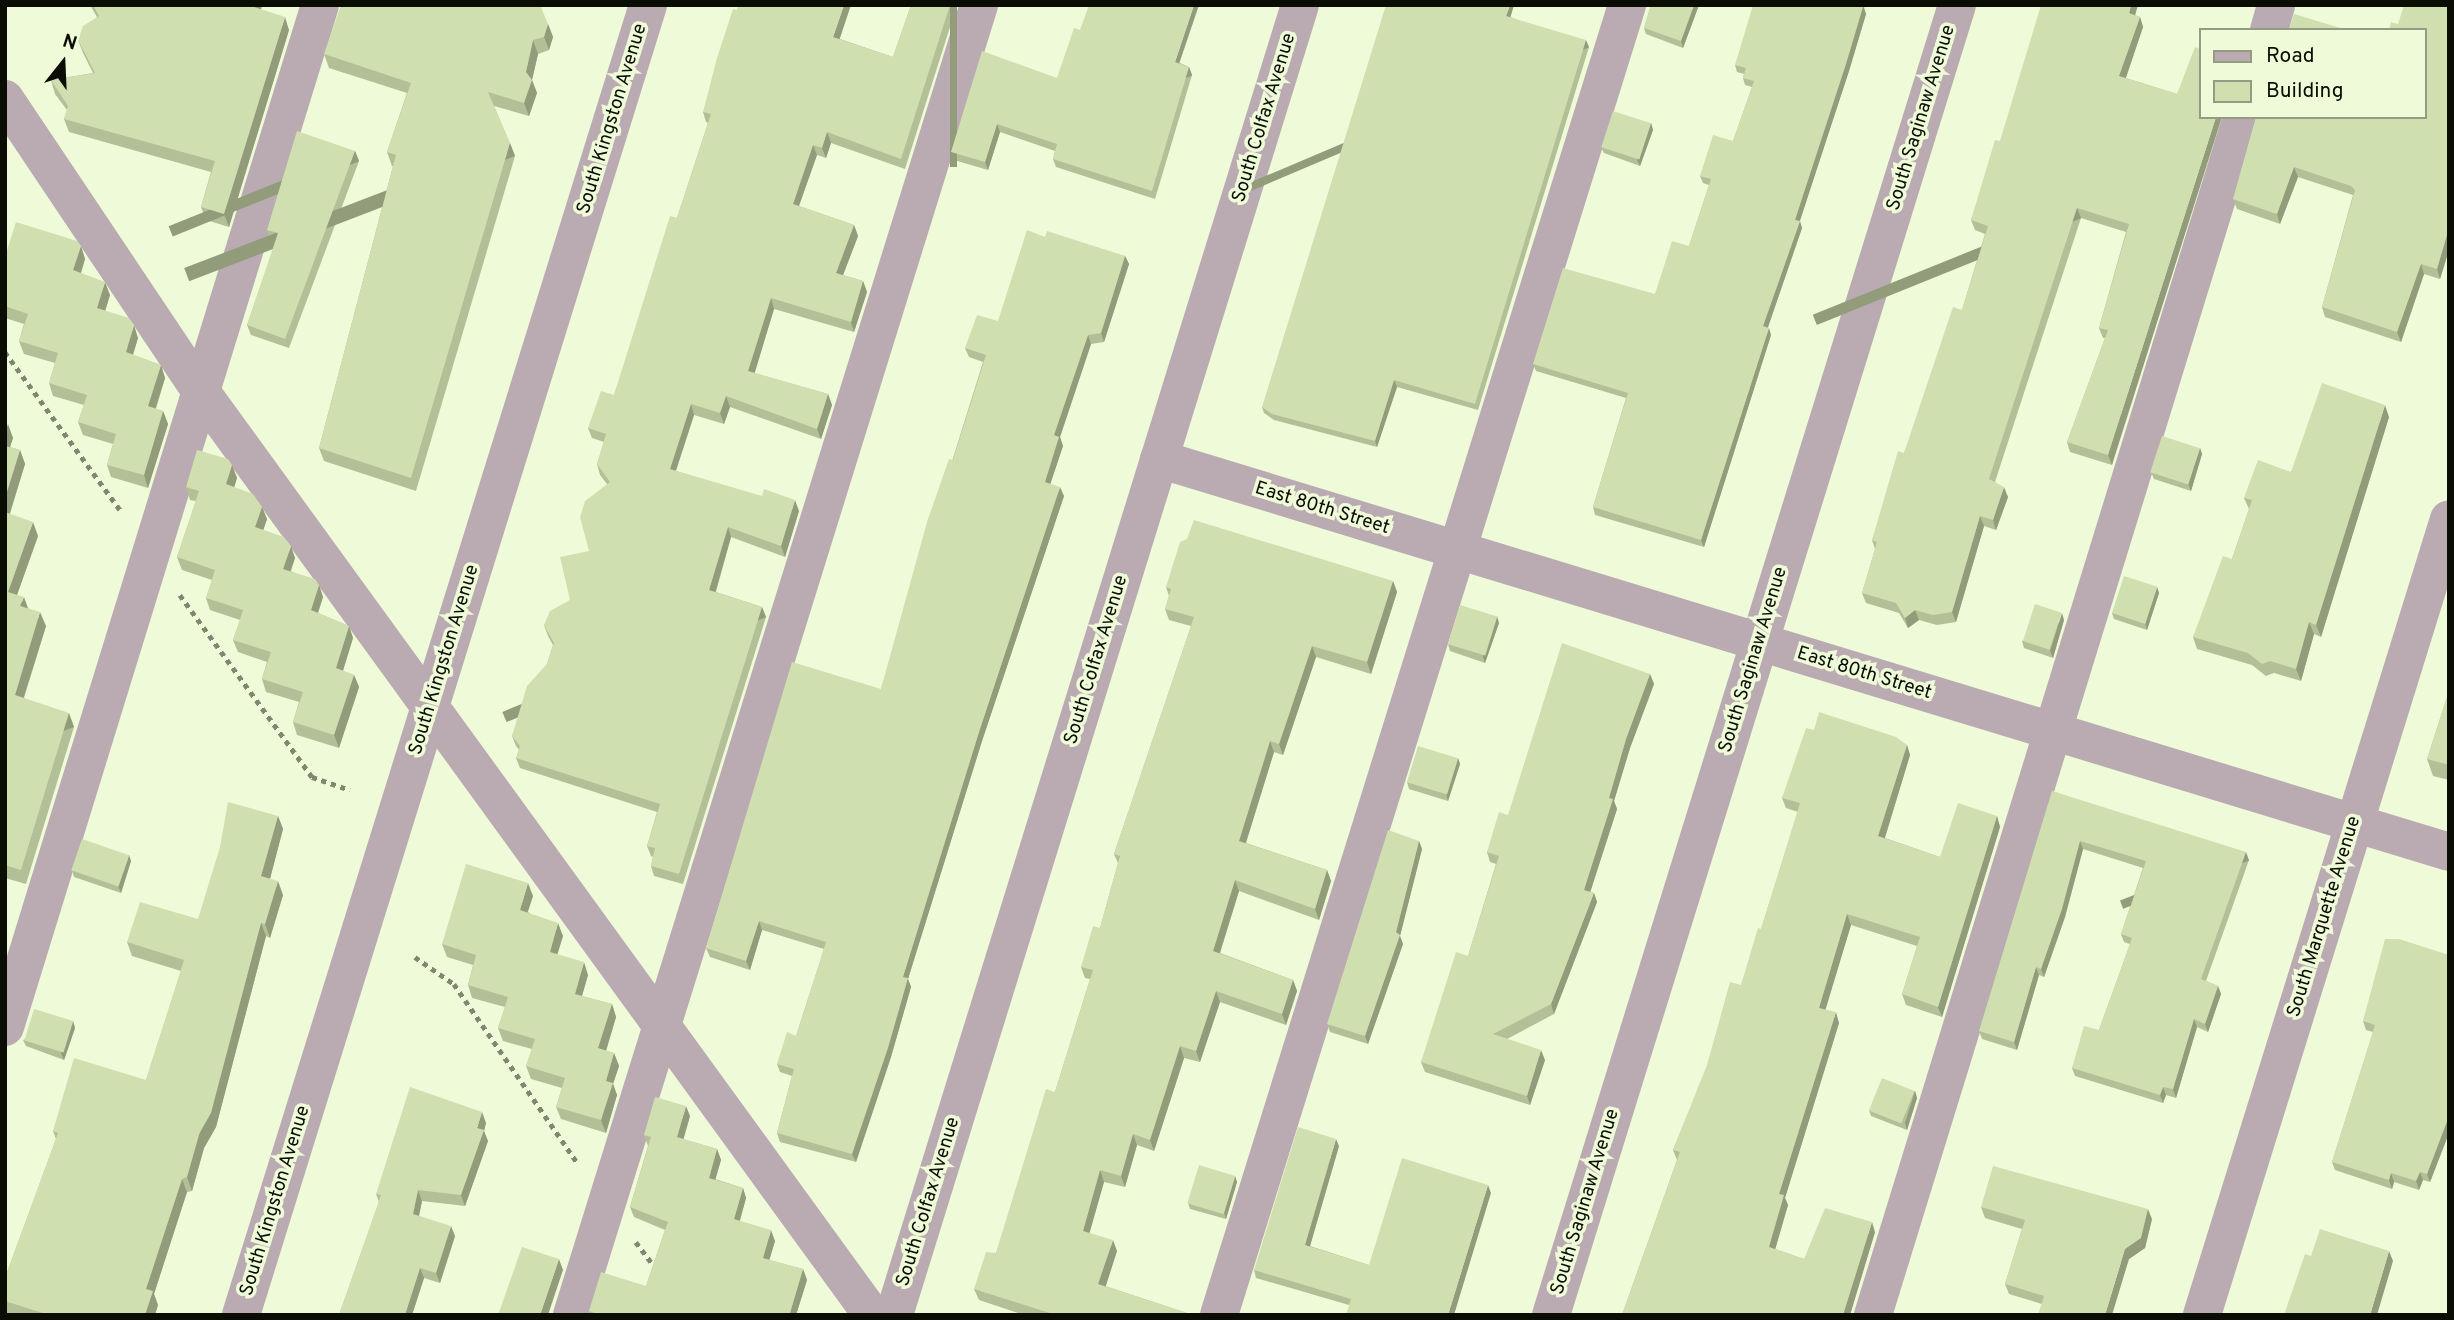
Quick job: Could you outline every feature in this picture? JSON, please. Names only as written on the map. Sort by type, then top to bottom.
[{"type":"street","points":[[5,1027],[320,5]]},
{"type":"street","name":"South Kingston Avenue","points":[[241,1315],[648,5]]},
{"type":"street","points":[[572,1315],[979,5]]},
{"type":"street","name":"South Colfax Avenue","points":[[894,1315],[1300,5]]},
{"type":"street","points":[[1219,1315],[1627,5]]},
{"type":"street","name":"South Saginaw Avenue","points":[[1551,1315],[1957,5]]},
{"type":"street","points":[[2270,28],[2276,5]]},
{"type":"street","points":[[5,99],[200,388],[661,1028],[872,1315]]},
{"type":"street","points":[[1873,1315],[2241,119]]},
{"type":"street","name":"East 80th Street","points":[[1159,459],[2449,852]]},
{"type":"street","name":"South Marquette Avenue","points":[[2202,1315],[2449,519]]},
{"type":"path","points":[[5,352],[130,523]]},
{"type":"path","points":[[175,587],[312,777],[350,790]]},
{"type":"path","points":[[415,957],[454,984],[578,1164]]},
{"type":"path","points":[[636,1241],[658,1273]]},
{"type":"building","points":[[93,5],[254,5],[285,17],[224,214],[201,207],[215,161],[64,119],[68,106],[51,80],[95,73],[78,40],[83,26],[99,16]]},
{"type":"building","points":[[341,5],[540,5],[548,24],[544,37],[533,40],[526,72],[532,80],[524,103],[488,92],[510,143],[411,478],[319,448],[396,155],[387,152],[411,83],[324,54]]},
{"type":"building","points":[[738,5],[844,5],[833,37],[893,57],[911,5],[950,5],[901,159],[827,132],[822,148],[813,145],[793,204],[854,225],[836,273],[863,281],[851,322],[771,298],[748,371],[828,394],[817,429],[726,396],[720,413],[691,404],[670,469],[762,496],[764,489],[795,500],[781,546],[728,527],[709,590],[762,607],[679,874],[651,866],[655,848],[647,846],[660,804],[516,758],[520,746],[512,736],[527,686],[547,664],[554,643],[544,625],[550,611],[570,600],[560,557],[589,551],[580,517],[585,501],[610,482],[597,464],[606,434],[588,428],[601,391],[614,395],[670,216],[677,218],[711,114],[703,112],[717,58],[733,9],[737,10]]},
{"type":"building","points":[[1089,5],[1194,5],[1175,62],[1189,67],[1152,191],[1053,159],[1057,144],[997,124],[985,162],[951,152],[982,51],[1057,78],[1074,28],[1080,30]]},
{"type":"building","points":[[1386,5],[1510,5],[1506,16],[1586,40],[1475,404],[1394,380],[1375,441],[1272,414],[1262,407]]},
{"type":"building","points":[[1651,5],[1694,5],[1681,41],[1644,28]]},
{"type":"building","points":[[1753,5],[1863,7],[1795,220],[1800,221],[1763,326],[1769,328],[1701,540],[1593,507],[1628,393],[1533,364],[1563,268],[1655,294],[1672,241],[1689,246],[1711,179],[1700,176],[1713,135],[1733,141],[1754,81],[1743,78],[1746,68],[1735,65]]},
{"type":"building","points":[[2041,5],[2131,5],[2129,13],[2140,17],[2119,76],[2177,94],[2195,47],[2198,48],[2198,119],[2215,119],[2108,455],[2067,442],[2108,330],[2099,328],[2129,224],[2077,208],[1989,479],[2004,487],[1993,520],[1980,516],[1952,612],[1933,615],[1915,610],[1905,618],[1896,603],[1862,593],[1877,542],[1872,540],[1898,451],[1904,453],[1953,307],[1962,310],[1988,226],[1971,220],[1995,140],[2000,141]]},
{"type":"building","points":[[2404,5],[2449,5],[2449,228],[2437,269],[2421,264],[2397,332],[2322,307],[2355,190],[2351,186],[2294,167],[2277,214],[2233,199],[2255,119],[2426,119],[2426,28],[2390,28],[2391,22],[2398,24]]},
{"type":"building","points":[[2294,14],[2340,28],[2290,28]]},
{"type":"building","points":[[1613,111],[1651,123],[1639,160],[1601,147]]},
{"type":"building","points":[[297,131],[355,151],[285,339],[247,325],[278,233],[267,230]]},
{"type":"building","points":[[16,222],[77,241],[81,246],[73,270],[105,282],[97,308],[129,318],[134,325],[126,352],[161,365],[148,406],[163,411],[144,475],[107,465],[116,434],[78,422],[87,395],[49,383],[58,353],[19,341],[28,314],[5,306],[5,257]]},
{"type":"building","points":[[1027,230],[1045,237],[1047,231],[1125,256],[1101,333],[1088,335],[1054,435],[1059,437],[1045,482],[1060,487],[979,732],[903,977],[908,978],[888,1048],[852,1154],[777,1133],[794,1069],[777,1064],[787,1032],[796,1036],[826,942],[759,921],[746,961],[706,948],[792,662],[881,689],[927,522],[949,459],[953,460],[986,355],[965,348],[977,315],[998,321]]},
{"type":"building","points":[[2322,383],[2385,405],[2316,625],[2309,622],[2296,669],[2270,661],[2262,664],[2248,653],[2193,637],[2223,556],[2232,559],[2252,500],[2244,498],[2258,460],[2291,472]]},
{"type":"building","points":[[2162,436],[2200,448],[2188,485],[2150,472]]},
{"type":"building","points":[[5,446],[20,450],[5,498]]},
{"type":"building","points":[[197,450],[228,459],[232,465],[226,484],[253,494],[262,507],[255,527],[284,537],[291,546],[283,569],[315,579],[319,585],[311,610],[349,626],[336,668],[354,675],[334,735],[293,722],[303,692],[262,679],[271,652],[233,640],[243,610],[206,598],[215,570],[177,557],[199,491],[186,487]]},
{"type":"building","points":[[5,512],[33,522],[8,592],[24,597],[20,606],[40,612],[15,695],[69,713],[21,870],[5,865]]},
{"type":"building","points":[[1194,520],[1393,581],[1367,662],[1312,646],[1279,744],[1270,741],[1239,841],[1327,870],[1315,909],[1235,880],[1213,951],[1293,980],[1282,1014],[1216,991],[1196,1051],[1180,1046],[1150,1140],[1133,1134],[1121,1176],[1100,1170],[1083,1231],[1113,1240],[1098,1284],[1193,1315],[1056,1315],[974,1289],[986,1252],[996,1253],[1046,1089],[1055,1092],[1093,970],[1081,967],[1093,926],[1100,928],[1120,856],[1114,854],[1194,617],[1165,609],[1171,589],[1166,587],[1180,542],[1187,539]]},
{"type":"building","points":[[2124,576],[2157,587],[2145,624],[2112,613]]},
{"type":"building","points":[[2035,604],[2062,613],[2050,650],[2023,641]]},
{"type":"building","points":[[1460,605],[1497,616],[1485,656],[1448,644]]},
{"type":"building","points":[[1562,643],[1650,674],[1626,739],[1609,798],[1613,799],[1584,890],[1594,893],[1551,1004],[1493,1034],[1541,1050],[1527,1096],[1421,1062],[1456,952],[1468,956],[1499,856],[1487,852],[1499,812],[1508,815]]},
{"type":"building","points":[[2449,691],[2449,765],[2427,759]]},
{"type":"building","points":[[1819,712],[1896,737],[1907,745],[1878,836],[1940,857],[1958,803],[1997,816],[1938,1007],[1902,994],[1920,937],[1847,914],[1819,1008],[1836,1012],[1779,1194],[1784,1195],[1769,1247],[1804,1259],[1825,1208],[1872,1222],[1843,1315],[1622,1315],[1680,1152],[1673,1150],[1707,1065],[1730,982],[1741,985],[1758,928],[1761,929],[1800,803],[1782,798],[1806,728],[1814,730]]},
{"type":"building","points":[[1418,746],[1458,758],[1447,795],[1407,782]]},
{"type":"building","points":[[2052,791],[2246,852],[2201,979],[2218,986],[2205,1024],[2194,1019],[2173,1089],[2163,1087],[2160,1095],[2072,1068],[2084,1026],[2099,1030],[2132,938],[2121,934],[2146,861],[2080,841],[2062,909],[2041,969],[2036,967],[2014,1042],[1979,1031]]},
{"type":"building","points":[[228,802],[278,816],[261,876],[278,881],[265,924],[261,923],[211,1113],[199,1134],[187,1177],[182,1179],[146,1289],[153,1291],[145,1315],[49,1315],[5,1301],[5,1278],[58,1133],[53,1131],[74,1058],[146,1080],[184,960],[127,942],[140,902],[198,919],[220,847]]},
{"type":"building","points":[[1388,830],[1419,841],[1396,932],[1400,935],[1365,1036],[1327,1024]]},
{"type":"building","points":[[82,839],[129,855],[119,886],[71,870]]},
{"type":"building","points":[[466,864],[528,883],[520,910],[558,923],[550,952],[584,962],[575,994],[612,1004],[598,1048],[614,1053],[606,1081],[613,1083],[601,1120],[556,1107],[565,1078],[526,1066],[535,1039],[498,1028],[508,997],[468,985],[476,955],[442,944]]},
{"type":"building","points":[[2385,939],[2399,939],[2449,955],[2449,1116],[2427,1174],[2420,1172],[2416,1181],[2391,1173],[2389,1180],[2332,1162],[2375,1025],[2363,1021]]},
{"type":"building","points":[[34,1009],[73,1021],[64,1053],[24,1041]]},
{"type":"building","points":[[1882,1078],[1914,1091],[1901,1124],[1869,1110]]},
{"type":"building","points":[[410,1087],[482,1112],[477,1128],[484,1130],[461,1195],[418,1190],[413,1214],[451,1226],[436,1273],[420,1268],[405,1315],[339,1315],[381,1195],[376,1194]]},
{"type":"building","points":[[655,1097],[686,1106],[677,1137],[717,1149],[709,1178],[743,1188],[734,1219],[771,1230],[763,1258],[803,1269],[790,1313],[796,1315],[600,1315],[589,1311],[601,1272],[646,1286],[668,1222],[630,1207],[651,1137],[644,1135]]},
{"type":"building","points":[[1298,1127],[1336,1139],[1305,1245],[1369,1265],[1402,1158],[1488,1185],[1448,1315],[1346,1315],[1351,1299],[1254,1270]]},
{"type":"building","points":[[1199,1165],[1235,1176],[1224,1214],[1187,1203]]},
{"type":"building","points":[[1993,1166],[2148,1209],[2141,1238],[2125,1249],[2105,1315],[2038,1315],[2044,1296],[2005,1284],[2025,1220],[1981,1207]]},
{"type":"building","points":[[2320,1229],[2389,1251],[2370,1315],[2284,1315],[2305,1254],[2311,1256]]},
{"type":"building","points":[[522,1247],[559,1259],[540,1315],[498,1315]]}]
